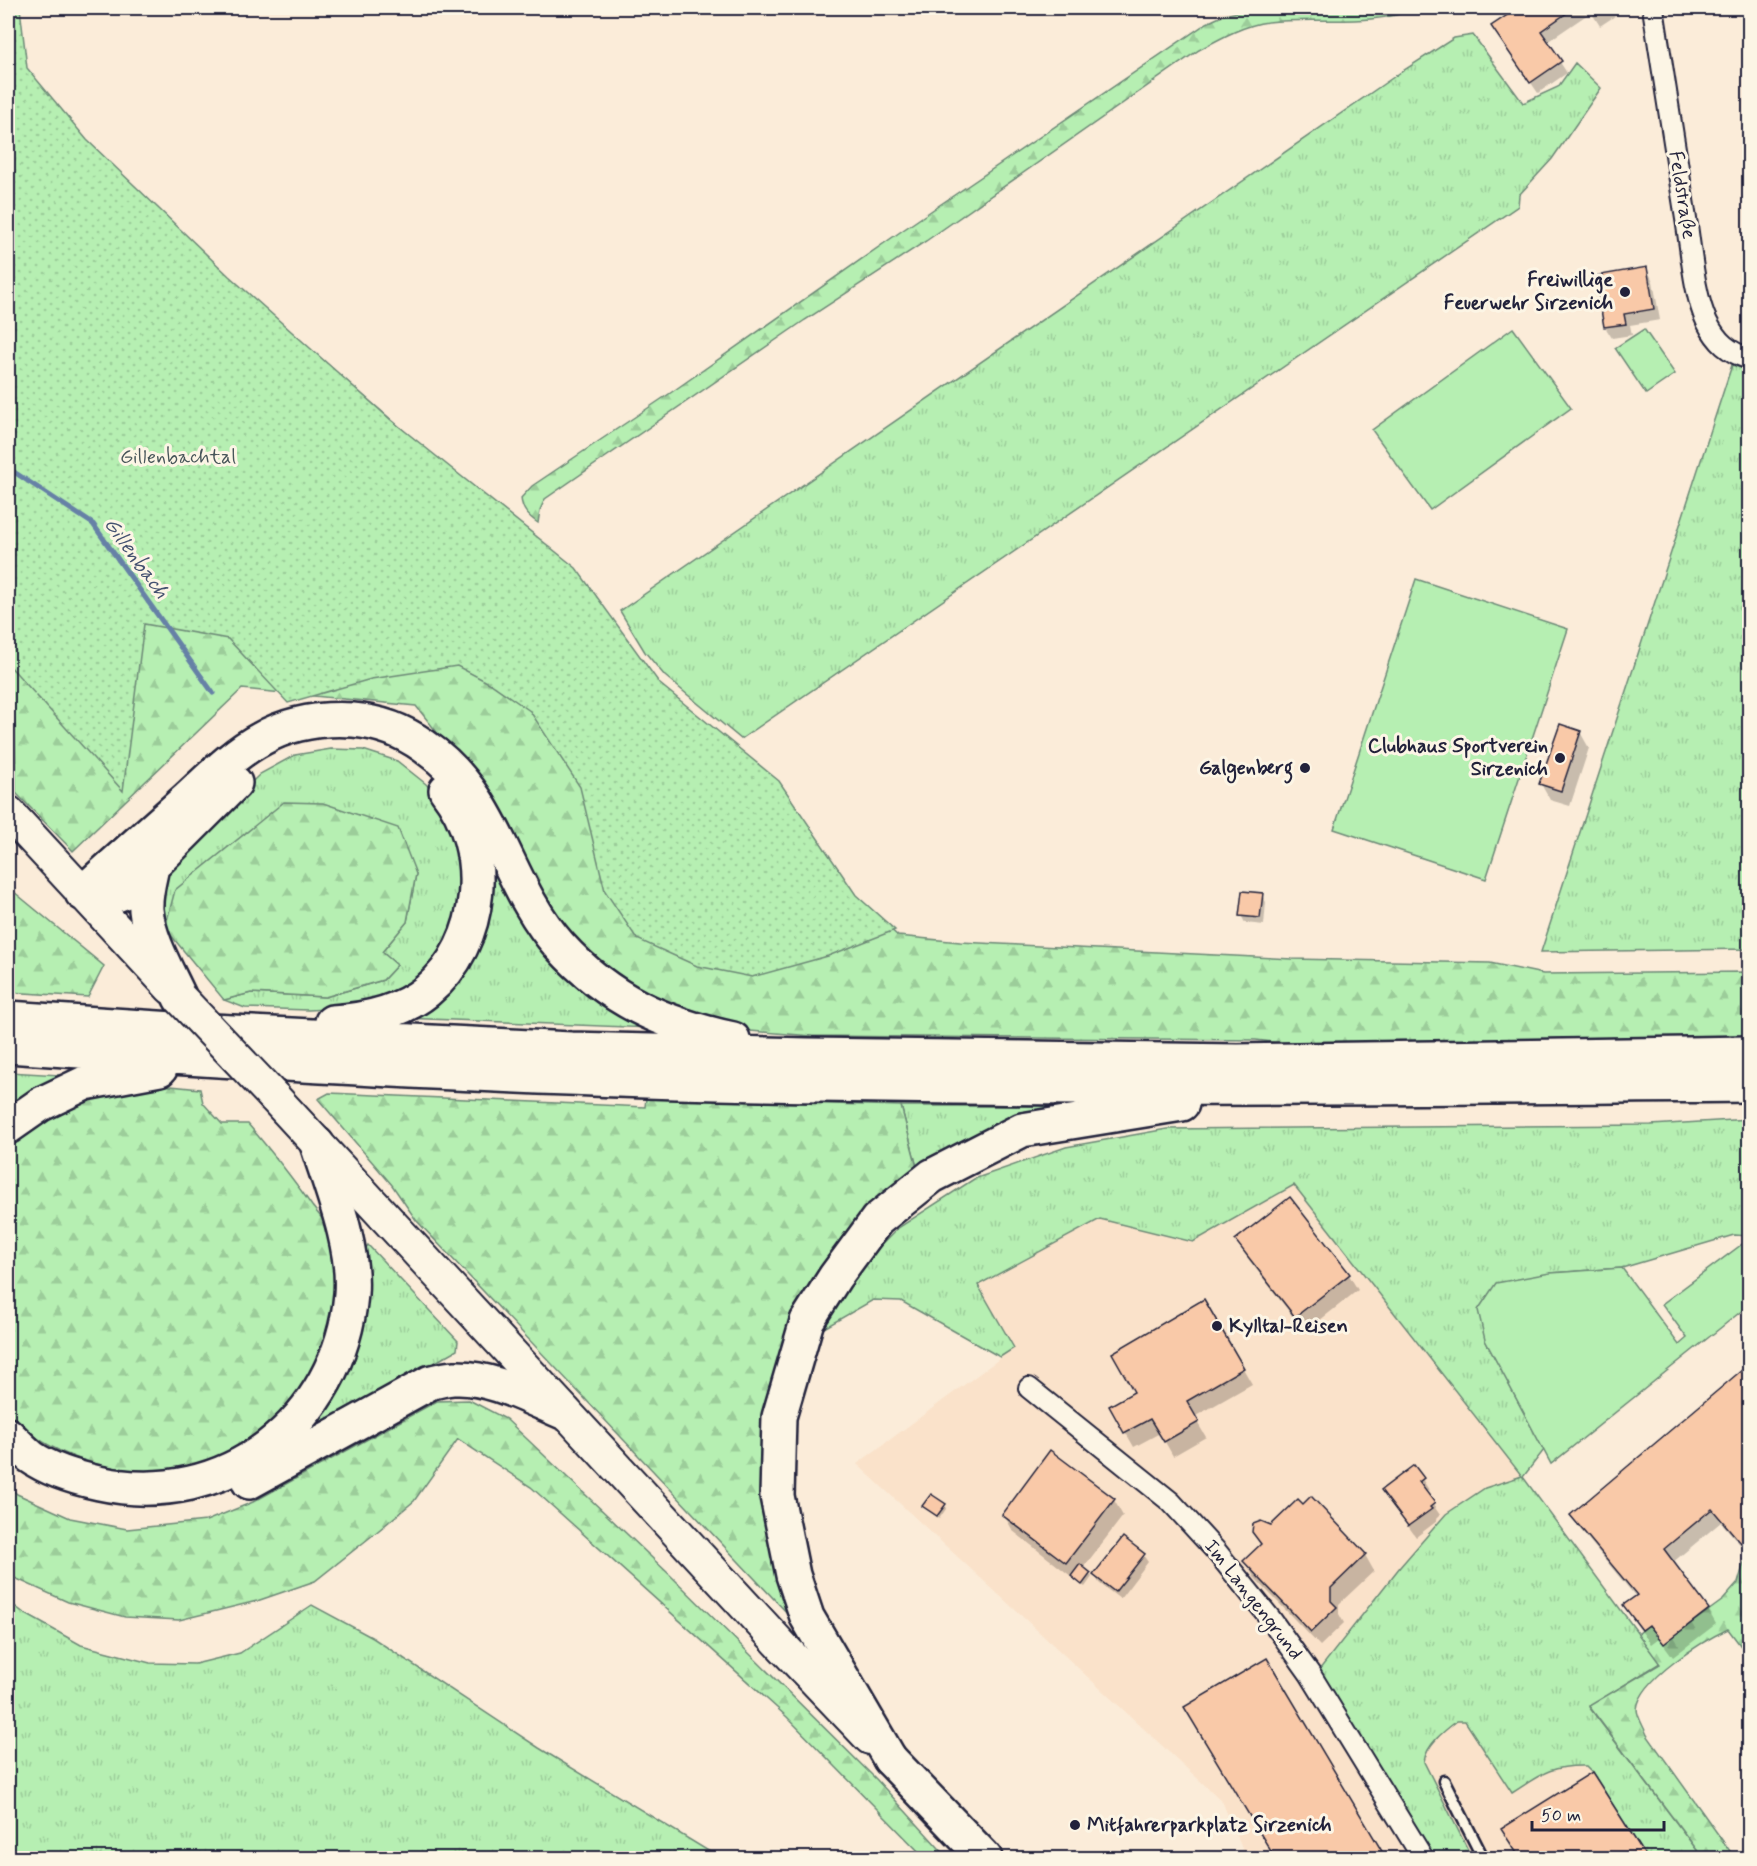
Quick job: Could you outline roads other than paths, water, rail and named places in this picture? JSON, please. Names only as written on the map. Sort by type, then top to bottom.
[{"type":"highway","points":[[82,893],[232,758],[261,739],[291,726],[321,720],[370,722],[416,740],[455,771],[486,814],[545,928],[578,964],[610,991],[631,1005],[674,1023],[716,1035],[808,1055]]},
{"type":"highway","points":[[8,1018],[176,1013],[353,1021],[383,1014],[427,991],[466,939],[476,898],[476,869],[464,820],[456,803],[440,782],[412,761],[396,753],[368,743],[342,740],[300,745],[274,756],[238,781],[129,889],[115,896],[92,896],[82,893]]},
{"type":"highway","points":[[152,867],[146,897],[148,922],[176,1013]]},
{"type":"highway","points":[[176,1013],[572,1049],[1238,1061],[1749,1053]]},
{"type":"highway","points":[[8,1046],[209,1060],[645,1081],[1273,1090],[1749,1085]]},
{"type":"highway","points":[[8,1127],[41,1104],[85,1083],[209,1060]]},
{"type":"highway","points":[[985,1858],[890,1759],[807,1617],[793,1575],[777,1496],[779,1417],[807,1321],[835,1277],[877,1220],[932,1176],[984,1148],[1022,1130],[1273,1090]]},
{"type":"highway","points":[[8,1436],[32,1458],[71,1477],[118,1487],[160,1487],[202,1480],[246,1462],[281,1438],[304,1414],[326,1380],[340,1349],[351,1292],[348,1249],[337,1205],[316,1144]]},
{"type":"highway","points":[[8,1462],[60,1493],[104,1506],[157,1510],[209,1499],[248,1482],[431,1382],[453,1378],[482,1380],[497,1384],[565,1413]]},
{"type":"main road","points":[[8,812],[82,893],[176,1013],[274,1097],[776,1640],[890,1759]]},
{"type":"street","name":"Feldstraße","points":[[1653,8],[1702,312],[1712,332],[1732,354],[1749,359]]},
{"type":"street","name":"Im Langengrund","points":[[1029,1388],[1171,1502],[1216,1551],[1270,1618],[1310,1674],[1423,1858]]},
{"type":"lane","points":[[1444,1781],[1483,1858]]},
{"type":"waterway","name":"Gillenbach","points":[[8,468],[93,524],[213,693]]},
{"type":"place","name":"Freiwillige Feuerwehr Sirzenich","points":[[1625,292]]},
{"type":"place","name":"Clubhaus Sportverein Sirzenich","points":[[1560,758]]},
{"type":"place","name":"Galgenberg","points":[[1305,768]]},
{"type":"place","name":"Kylltal-Reisen","points":[[1217,1326]]},
{"type":"place","name":"Mitfahrerparkplatz Sirzenich","points":[[1075,1825]]},
{"type":"park label","name":"Gillenbachtal","points":[[178,457]]}]
